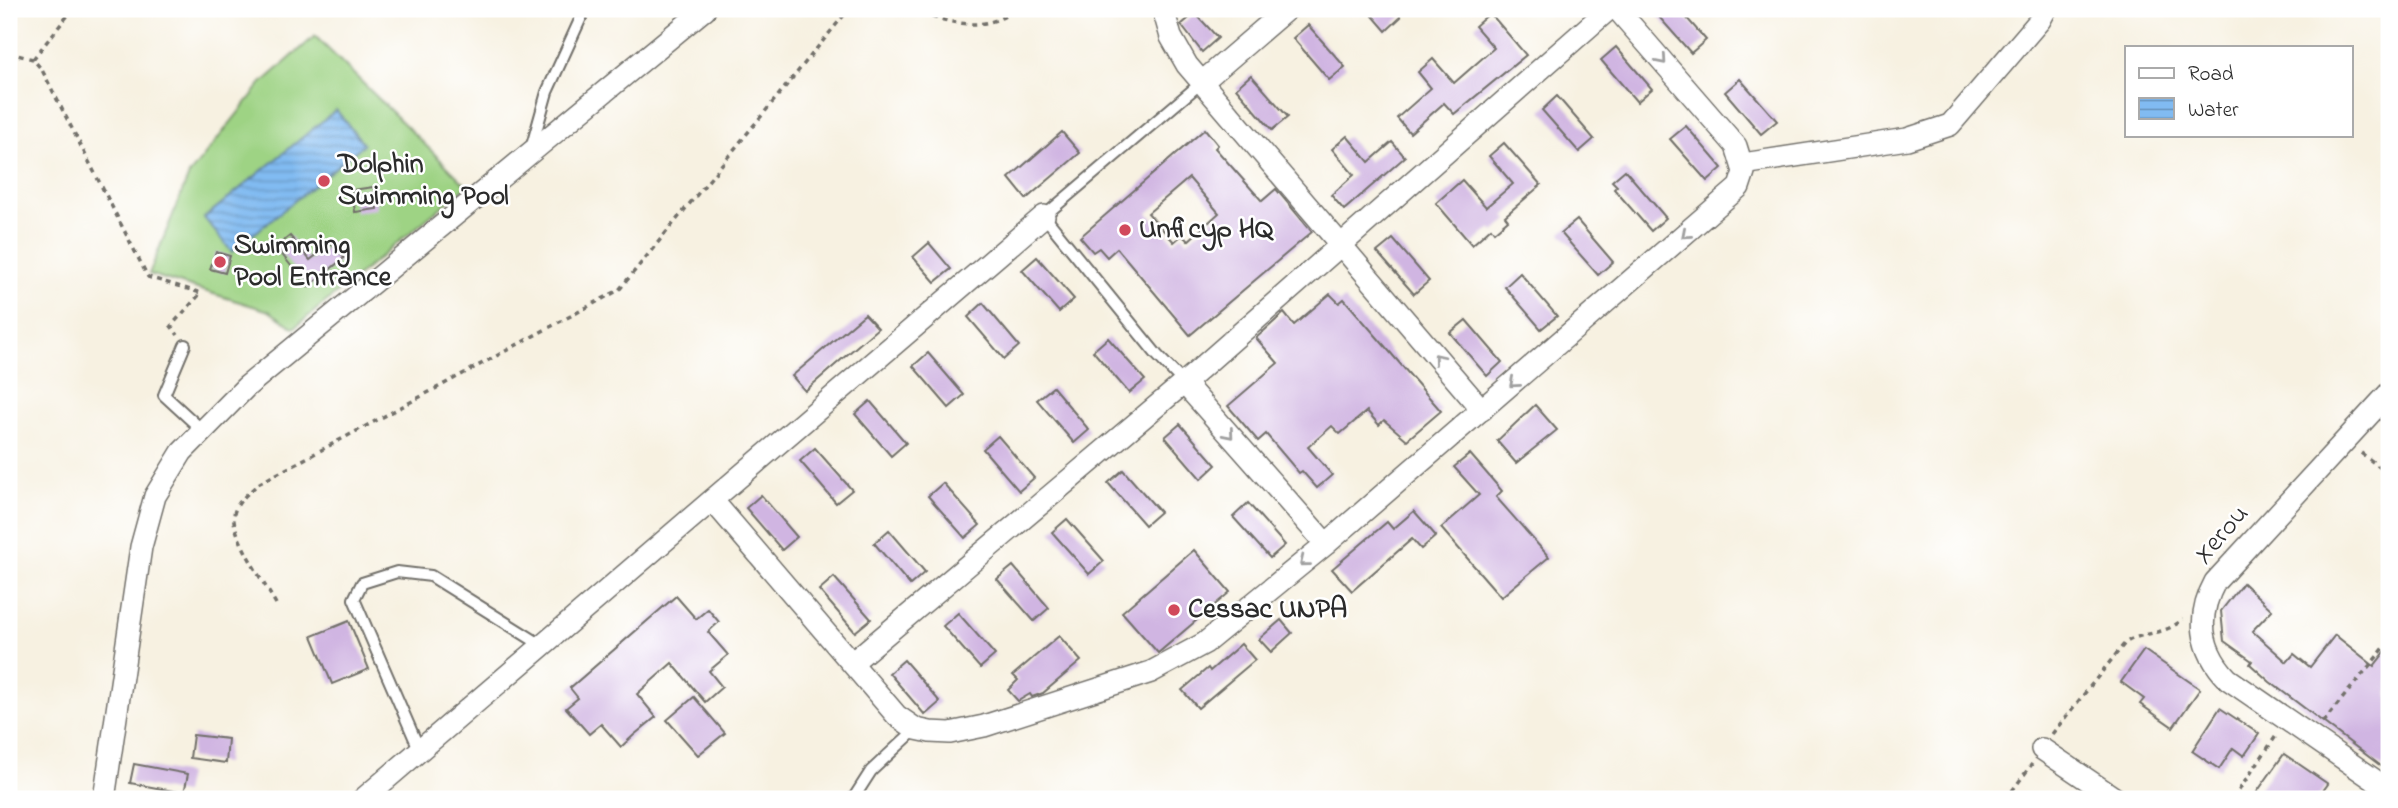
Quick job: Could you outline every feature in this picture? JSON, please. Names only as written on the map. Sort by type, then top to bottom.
[{"type":"street","points":[[104,799],[141,547],[155,496],[165,476],[202,430],[246,387],[705,9]]},
{"type":"street","points":[[1163,9],[1180,55],[1201,83],[1482,410]]},
{"type":"street","points":[[1201,83],[1287,9]]},
{"type":"street","points":[[853,662],[1184,383],[1609,9]]},
{"type":"street","points":[[713,501],[897,716],[916,729],[950,733],[984,726],[1151,672],[1205,643],[1326,544],[1482,410],[1732,194],[1743,180],[1743,164],[1736,146],[1618,9]]},
{"type":"street","points":[[1743,164],[1907,139],[1950,125],[2040,20],[2046,9]]},
{"type":"street","points":[[363,799],[1044,216]]},
{"type":"street","points":[[1184,383],[1326,544]]},
{"type":"street","name":"Xerou","points":[[2389,393],[2215,582],[2207,597],[2202,634],[2215,666],[2228,679],[2389,790]]},
{"type":"street","points":[[2042,750],[2116,799]]},
{"type":"lane","points":[[530,154],[532,135],[547,92],[585,9]]},
{"type":"lane","points":[[1184,383],[1157,355],[1044,216],[1201,83]]},
{"type":"lane","points":[[185,345],[164,395],[202,430]]},
{"type":"lane","points":[[420,751],[354,599],[362,583],[397,572],[431,576],[543,646]]},
{"type":"lane","points":[[853,799],[871,771],[916,729]]},
{"type":"path","points":[[33,58],[73,9]]},
{"type":"path","points":[[276,604],[235,528],[234,514],[240,503],[258,484],[619,290],[849,9]]},
{"type":"path","points":[[903,9],[973,26],[996,22],[1016,9]]},
{"type":"path","points":[[9,53],[33,58]]},
{"type":"path","points":[[33,58],[148,277],[201,293],[172,326],[185,345]]},
{"type":"path","points":[[2345,441],[2389,474]]},
{"type":"path","points":[[2063,717],[2125,643],[2169,629],[2207,597]]},
{"type":"path","points":[[2311,737],[2389,642]]},
{"type":"path","points":[[2233,799],[2287,719]]},
{"type":"green space","name":"Dolphin Swimming Pool","points":[[315,36],[467,186],[294,328],[269,311],[149,274],[189,175],[262,83]]},
{"type":"water","name":"Dolphin Swimming Pool","points":[[336,110],[364,144],[232,252],[204,218]]},
{"type":"building","points":[[1367,9],[1394,9],[1401,17],[1386,31]]},
{"type":"building","points":[[1652,9],[1679,9],[1706,40],[1691,53]]},
{"type":"building","points":[[1195,13],[1218,38],[1202,52],[1181,25]]},
{"type":"building","points":[[1490,13],[1526,55],[1454,114],[1444,103],[1410,133],[1397,118],[1431,88],[1418,72],[1433,59],[1454,83],[1494,48],[1475,26]]},
{"type":"building","points":[[1308,25],[1345,67],[1329,80],[1293,38]]},
{"type":"building","points":[[1616,47],[1652,89],[1637,102],[1601,60]]},
{"type":"building","points":[[1251,75],[1288,117],[1272,130],[1236,88]]},
{"type":"building","points":[[1740,79],[1777,121],[1761,134],[1725,92]]},
{"type":"building","points":[[1557,96],[1594,139],[1579,152],[1542,110]]},
{"type":"building","points":[[1686,126],[1722,168],[1707,181],[1670,139]]},
{"type":"building","name":"Unficyp HQ","points":[[1205,129],[1218,145],[1215,148],[1262,201],[1276,189],[1312,232],[1190,335],[1117,248],[1107,257],[1099,248],[1093,252],[1080,237]],"holes":[[[1189,178],[1219,213],[1188,241],[1182,235],[1174,242],[1148,213]]]},
{"type":"building","points":[[1062,132],[1080,153],[1026,199],[1009,178]]},
{"type":"building","points":[[1347,136],[1369,162],[1392,142],[1405,157],[1344,210],[1331,195],[1354,175],[1332,149]]},
{"type":"building","points":[[1504,143],[1541,185],[1505,216],[1508,220],[1494,232],[1491,228],[1472,245],[1436,203],[1462,180],[1486,207],[1513,184],[1489,156]]},
{"type":"building","points":[[1625,170],[1666,218],[1651,231],[1614,189],[1617,186],[1612,181]]},
{"type":"building","points":[[374,187],[377,209],[355,212],[352,190]]},
{"type":"building","points":[[1577,220],[1613,262],[1598,275],[1561,233]]},
{"type":"building","points":[[290,236],[310,260],[332,243],[344,258],[308,287],[276,247]]},
{"type":"building","points":[[1393,239],[1429,281],[1414,294],[1377,252]]},
{"type":"building","points":[[929,243],[951,269],[935,282],[913,257]]},
{"type":"building","name":"Swimming Pool Entrance","points":[[216,252],[230,256],[225,273],[210,269]]},
{"type":"building","points":[[1037,257],[1074,299],[1059,312],[1022,270]]},
{"type":"building","points":[[1520,273],[1557,316],[1541,329],[1505,287]]},
{"type":"building","points":[[1330,294],[1339,303],[1344,299],[1441,411],[1407,440],[1384,420],[1379,425],[1367,411],[1340,434],[1332,426],[1308,447],[1332,475],[1317,488],[1302,471],[1299,473],[1266,434],[1258,441],[1228,406],[1278,363],[1256,338],[1284,313],[1294,325]]},
{"type":"building","points":[[983,303],[1019,346],[1004,359],[968,317]]},
{"type":"building","points":[[865,314],[878,328],[805,391],[792,376]]},
{"type":"building","points":[[1466,320],[1502,362],[1487,376],[1450,333]]},
{"type":"building","points":[[1108,338],[1145,380],[1129,393],[1093,351]]},
{"type":"building","points":[[928,353],[964,395],[949,408],[913,366]]},
{"type":"building","points":[[1053,387],[1089,430],[1074,443],[1037,400]]},
{"type":"building","points":[[870,401],[906,443],[891,456],[855,414]]},
{"type":"building","points":[[1535,405],[1557,430],[1516,463],[1497,441]]},
{"type":"building","points":[[1180,424],[1216,465],[1201,479],[1165,437]]},
{"type":"building","points":[[998,436],[1034,478],[1019,491],[983,449]]},
{"type":"building","points":[[815,448],[852,490],[836,503],[800,461]]},
{"type":"building","points":[[1470,454],[1502,491],[1496,497],[1549,557],[1501,597],[1441,528],[1479,495],[1454,467]]},
{"type":"building","points":[[1123,470],[1160,512],[1145,525],[1108,483]]},
{"type":"building","points":[[943,483],[980,525],[965,538],[928,496]]},
{"type":"building","points":[[761,495],[797,537],[782,550],[746,508]]},
{"type":"building","points":[[1248,503],[1285,545],[1270,558],[1233,517]]},
{"type":"building","points":[[1414,511],[1436,536],[1421,549],[1412,539],[1352,591],[1332,569],[1387,522],[1393,529]]},
{"type":"building","points":[[1067,519],[1104,561],[1089,574],[1052,532]]},
{"type":"building","points":[[889,530],[925,572],[910,585],[874,543]]},
{"type":"building","points":[[1194,550],[1230,592],[1158,653],[1122,612]]},
{"type":"building","points":[[1013,566],[1049,608],[1034,621],[997,579]]},
{"type":"building","points":[[834,577],[871,619],[855,632],[819,590]]},
{"type":"building","points":[[2243,583],[2272,610],[2252,631],[2287,662],[2294,654],[2310,667],[2335,635],[2374,666],[2389,647],[2389,772],[2270,682],[2250,664],[2252,661],[2224,641],[2221,611]]},
{"type":"building","points":[[676,596],[696,619],[708,609],[719,622],[708,632],[728,655],[709,671],[722,687],[705,702],[672,663],[637,694],[656,717],[621,747],[601,724],[589,734],[566,708],[578,698],[570,688]]},
{"type":"building","points":[[958,613],[995,655],[980,668],[943,626]]},
{"type":"building","points":[[1281,620],[1292,633],[1271,652],[1259,639]]},
{"type":"building","points":[[349,621],[369,669],[332,684],[312,636]]},
{"type":"building","points":[[1059,636],[1081,661],[1043,693],[1032,697],[1030,694],[1018,701],[1008,690],[1018,680],[1013,675]]},
{"type":"building","points":[[1241,644],[1255,660],[1198,708],[1182,690],[1208,668],[1210,671]]},
{"type":"building","points":[[2144,650],[2200,689],[2173,727],[2140,704],[2144,699],[2121,682]]},
{"type":"building","points":[[904,660],[940,702],[925,715],[889,673]]},
{"type":"building","points":[[694,697],[725,733],[698,755],[667,720]]},
{"type":"building","points":[[2220,708],[2259,734],[2244,756],[2233,748],[2219,769],[2192,751]]},
{"type":"building","points":[[193,735],[228,739],[226,763],[190,758]]},
{"type":"building","points":[[2284,754],[2328,784],[2317,799],[2267,799],[2257,792]]},
{"type":"building","points":[[134,764],[188,774],[184,793],[130,783]]},
{"type":"place","name":"Dolphin Swimming Pool","points":[[324,181]]},
{"type":"place","name":"Unficyp HQ","points":[[1125,230]]},
{"type":"place","name":"Swimming Pool Entrance","points":[[220,262]]},
{"type":"place","name":"Cessac UNPA","points":[[1174,610]]}]
